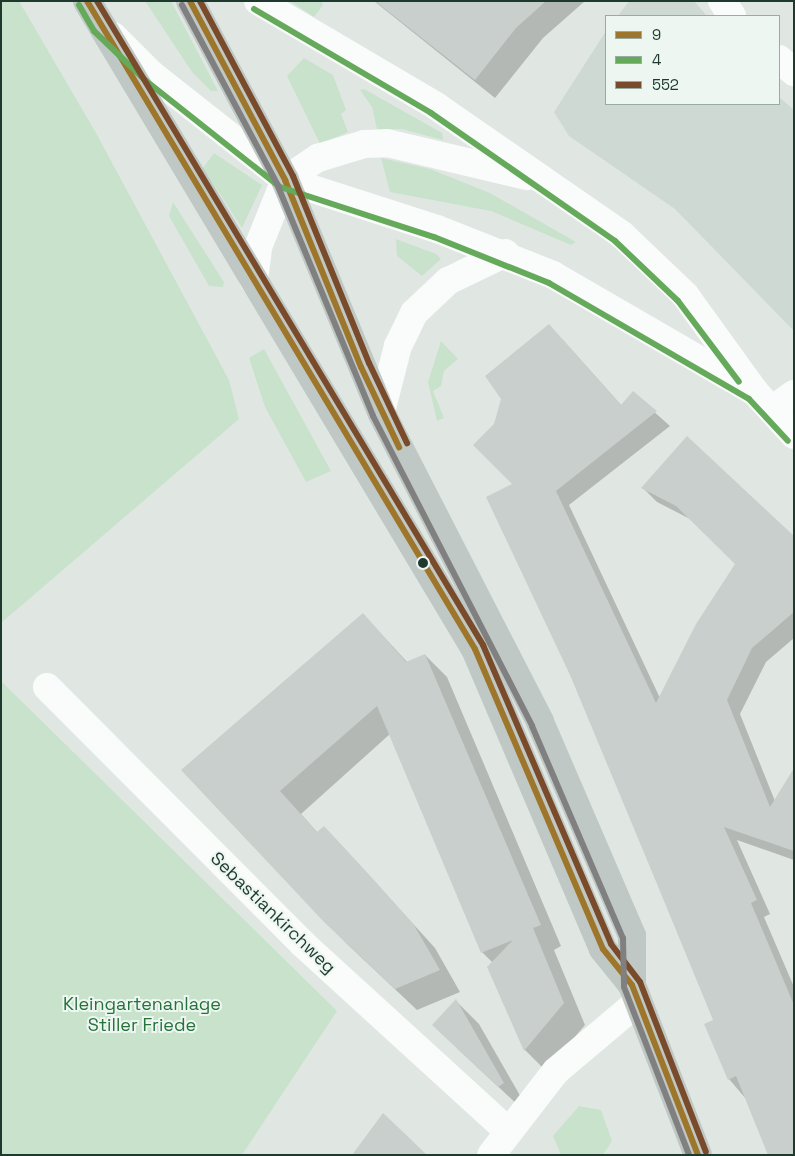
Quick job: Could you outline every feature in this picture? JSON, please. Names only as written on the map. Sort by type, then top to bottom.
[{"type":"main road","points":[[87,1],[475,649],[603,949],[635,994],[698,1155]]},
{"type":"main road","points":[[190,1],[285,180],[381,412],[540,722],[632,936],[635,994]]},
{"type":"street","points":[[258,1],[436,106],[621,234],[662,270],[734,358],[774,398],[794,435]]},
{"type":"street","points":[[722,1],[731,15]]},
{"type":"street","points":[[101,25],[151,74],[285,180],[506,254],[600,300],[774,398]]},
{"type":"street","points":[[780,60],[794,72]]},
{"type":"street","points":[[254,281],[260,241],[285,180],[341,150],[387,143],[547,182]]},
{"type":"street","points":[[381,412],[398,346],[414,313],[448,281],[506,254]]},
{"type":"street","name":"Sebastiankirchweg","points":[[47,687],[302,944],[508,1131]]},
{"type":"street","points":[[490,1155],[573,1054],[635,994]]},
{"type":"shaded area","points":[[629,1],[694,1],[706,15],[619,15]]},
{"type":"shaded area","points":[[605,33],[605,105],[780,105],[780,98],[794,110],[794,331],[675,209],[569,136],[554,112]]},
{"type":"green space","points":[[1,1],[19,1],[96,133],[229,380],[239,419],[1,623]]},
{"type":"green space","points":[[145,1],[171,1],[218,91],[211,91],[192,72]]},
{"type":"green space","points":[[290,1],[321,1],[323,5],[314,17]]},
{"type":"green space","points":[[304,58],[333,75],[346,110],[341,114],[348,132],[320,144],[287,76]]},
{"type":"green space","points":[[364,89],[442,133],[443,140],[402,129],[377,129],[372,107],[360,90]]},
{"type":"green space","points":[[214,153],[262,185],[242,228],[203,168]]},
{"type":"green space","points":[[381,158],[430,169],[490,193],[576,242],[571,245],[491,211],[390,192]]},
{"type":"green space","points":[[173,202],[224,282],[223,287],[209,286],[169,216]]},
{"type":"green space","points":[[396,239],[436,254],[441,259],[422,276],[397,256]]},
{"type":"green space","points":[[441,341],[458,359],[444,371],[441,386],[433,391],[444,418],[437,421],[428,382]]},
{"type":"green space","points":[[264,349],[331,471],[306,482],[265,407],[249,358]]},
{"type":"green space","name":"Kleingartenanlage Stiller Friede","points":[[1,681],[337,1011],[242,1155],[1,1155]]},
{"type":"green space","points":[[579,1106],[601,1110],[612,1141],[603,1155],[561,1155],[553,1136]]},
{"type":"building","points":[[375,1],[546,1],[516,28],[475,80]]},
{"type":"building","points":[[549,324],[621,405],[633,391],[657,411],[556,491],[656,703],[696,624],[735,564],[676,506],[641,488],[687,436],[794,536],[794,612],[752,648],[727,700],[770,807],[794,768],[794,851],[724,827],[757,900],[751,903],[794,1005],[794,1155],[768,1155],[736,1076],[728,1080],[704,1024],[713,1020],[657,884],[570,675],[486,497],[512,484],[473,445],[494,424],[501,399],[485,376]]},
{"type":"building","points":[[363,613],[406,662],[425,654],[541,925],[533,928],[564,1003],[524,1051],[487,967],[513,940],[481,953],[377,706],[280,791],[317,832],[324,826],[373,879],[414,925],[440,970],[395,989],[324,922],[181,770]]},
{"type":"building","points":[[456,999],[504,1083],[498,1087],[432,1025]]},
{"type":"building","points":[[383,1113],[401,1130],[427,1155],[352,1155]]},
{"type":"transit line","name":"9","points":[[87,1],[475,649],[603,949],[632,985],[698,1155]]},
{"type":"transit line","name":"552","points":[[97,1],[483,645],[611,944],[640,982],[706,1152]]},
{"type":"transit line","name":"9","points":[[190,1],[285,180],[361,367],[399,447]]},
{"type":"transit line","name":"552","points":[[200,1],[293,176],[369,363],[407,443]]},
{"type":"transit line","name":"4","points":[[79,5],[94,31],[145,80],[280,187],[434,237],[549,283],[749,399],[788,441]]},
{"type":"transit line","points":[[182,5],[277,184],[373,416],[532,726],[623,938],[624,987],[689,1155]]},
{"type":"transit line","name":"4","points":[[254,9],[431,113],[615,241],[678,301],[739,382]]}]
